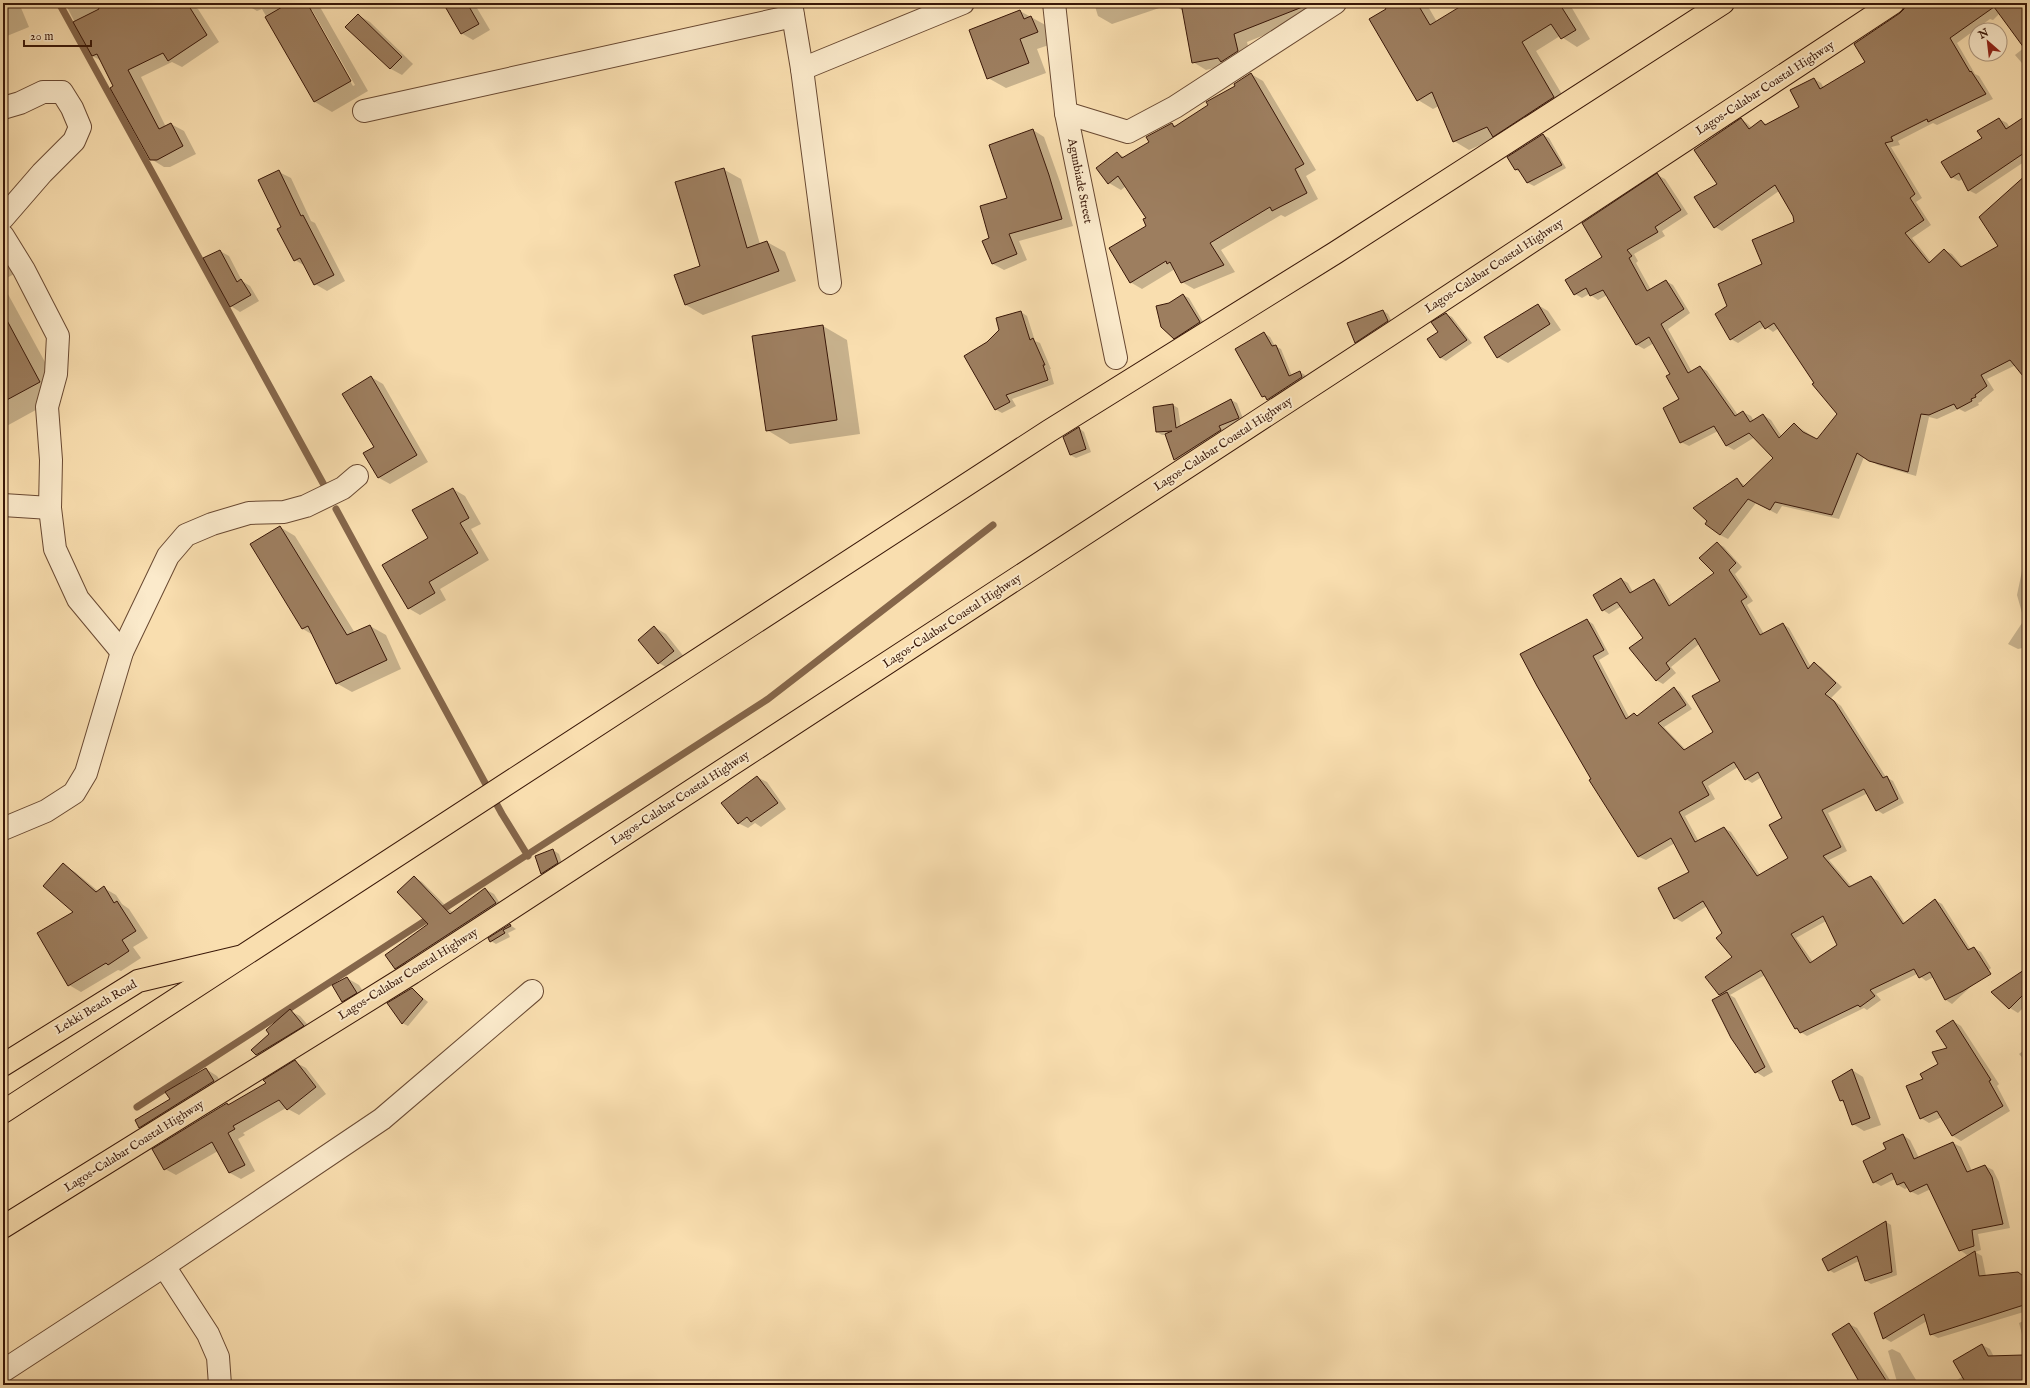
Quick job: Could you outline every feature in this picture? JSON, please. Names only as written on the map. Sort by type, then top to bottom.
[{"type":"main road","points":[[3,1112],[1049,431],[1335,253],[1723,3]]},
{"type":"main road","name":"Lagos-Calabar Coastal Highway","points":[[3,1227],[412,973],[1382,340],[1893,3]]},
{"type":"main road","name":"Lekki Beach Road","points":[[3,1065],[138,981],[244,956]]},
{"type":"street","points":[[802,68],[963,3]]},
{"type":"street","name":"Agunbiade Street","points":[[1054,3],[1066,113],[1116,358]]},
{"type":"street","points":[[1066,113],[1128,132],[1175,107],[1335,3]]},
{"type":"street","points":[[364,111],[792,9],[802,68],[830,283]]},
{"type":"street","points":[[3,108],[43,92],[62,92],[72,108],[80,128],[74,141],[3,218]]},
{"type":"street","points":[[3,236],[24,270],[58,336],[56,374],[47,408],[52,460],[50,508],[55,549],[78,599],[122,652]]},
{"type":"street","points":[[4,827],[46,811],[74,793],[86,773],[122,652],[168,556],[186,535],[212,524],[249,513],[284,512],[306,506],[343,488],[357,476]]},
{"type":"street","points":[[3,505],[50,508]]},
{"type":"street","points":[[3,1371],[164,1266],[382,1119],[532,991]]},
{"type":"street","points":[[164,1266],[208,1334],[218,1357],[220,1385]]},
{"type":"building","points":[[96,3],[187,3],[207,35],[168,61],[163,53],[128,70],[159,129],[171,123],[183,146],[157,160],[150,160],[110,88],[113,86],[97,54],[92,56],[73,22],[99,9]]},
{"type":"building","points":[[289,3],[307,3],[351,81],[314,102],[265,17]]},
{"type":"building","points":[[443,3],[467,3],[479,24],[461,34]]},
{"type":"building","points":[[1181,3],[1310,4],[1234,34],[1238,51],[1221,62],[1218,58],[1192,63]]},
{"type":"building","points":[[1382,3],[1417,3],[1430,25],[1466,3],[1559,3],[1576,30],[1561,39],[1551,24],[1522,42],[1554,97],[1493,137],[1487,127],[1453,142],[1432,92],[1417,101],[1369,19],[1386,9]]},
{"type":"building","points":[[1905,3],[2027,3],[2027,52],[2008,26],[2008,22],[2005,22],[1994,7],[1973,22],[1968,22],[1968,25],[1950,38],[1970,72],[1971,71],[1986,94],[1928,122],[1927,119],[1891,137],[1893,141],[1885,143],[1915,194],[1910,198],[1924,220],[1905,233],[1929,263],[1944,249],[1961,267],[1998,246],[1979,217],[2027,174],[2027,381],[2010,360],[1981,375],[1987,386],[1975,395],[1976,397],[1971,399],[1972,401],[1957,409],[1954,404],[1929,415],[1921,414],[1908,472],[1869,461],[1857,453],[1832,515],[1775,502],[1770,510],[1748,499],[1720,535],[1705,524],[1707,521],[1693,508],[1737,478],[1743,487],[1773,458],[1749,433],[1726,446],[1714,426],[1680,443],[1663,408],[1679,399],[1666,376],[1670,374],[1649,337],[1636,345],[1603,290],[1590,296],[1586,288],[1574,295],[1565,280],[1602,257],[1582,223],[1657,173],[1681,210],[1655,227],[1658,232],[1627,250],[1632,256],[1629,258],[1647,291],[1666,280],[1684,309],[1661,324],[1688,373],[1700,366],[1735,416],[1743,411],[1750,422],[1763,414],[1779,438],[1794,423],[1803,432],[1817,439],[1837,414],[1812,384],[1814,383],[1774,323],[1765,329],[1760,321],[1730,340],[1715,314],[1727,306],[1718,284],[1762,264],[1752,240],[1794,222],[1793,216],[1775,185],[1714,228],[1694,197],[1717,184],[1694,150],[1741,118],[1749,129],[1761,120],[1765,125],[1799,107],[1790,90],[1814,78],[1820,89],[1865,62],[1854,44],[1904,9]]},
{"type":"building","points":[[1020,10],[1024,19],[1031,16],[1038,32],[1020,39],[1029,63],[987,79],[969,30]]},
{"type":"building","points":[[358,14],[402,57],[390,69],[345,27]]},
{"type":"building","points":[[1251,73],[1304,164],[1295,169],[1307,193],[1272,211],[1270,207],[1210,243],[1224,265],[1181,283],[1170,262],[1167,264],[1166,261],[1130,283],[1109,248],[1146,226],[1143,219],[1146,218],[1118,176],[1108,184],[1096,168],[1117,152],[1122,158],[1149,142],[1146,137],[1172,123],[1174,127],[1208,105],[1206,102],[1235,86],[1234,84]]},
{"type":"building","points":[[2027,115],[2027,151],[1968,191],[1959,173],[1951,178],[1941,162],[1982,138],[1977,131],[1999,118],[2006,129]]},
{"type":"building","points":[[1033,129],[1062,219],[1009,234],[1017,254],[992,264],[982,241],[989,238],[980,206],[1007,198],[989,145]]},
{"type":"building","points":[[1543,134],[1562,165],[1527,183],[1518,169],[1515,170],[1507,157]]},
{"type":"building","points":[[724,168],[747,248],[767,241],[779,271],[685,305],[674,275],[700,266],[675,182]]},
{"type":"building","points":[[279,170],[301,216],[303,215],[334,275],[314,285],[300,258],[294,261],[277,229],[281,227],[258,180]]},
{"type":"building","points":[[220,250],[237,282],[241,279],[251,295],[230,307],[203,258]]},
{"type":"building","points":[[1183,294],[1200,322],[1174,339],[1161,327],[1156,306],[1169,303]]},
{"type":"building","points":[[1538,304],[1550,324],[1497,358],[1484,337]]},
{"type":"building","points":[[1383,310],[1388,321],[1355,343],[1347,323]]},
{"type":"building","points":[[1021,311],[1030,340],[1033,338],[1045,365],[1043,365],[1048,380],[1006,395],[1010,402],[995,410],[964,356],[987,342],[999,330],[996,318]]},
{"type":"building","points":[[3,313],[40,382],[3,402]]},
{"type":"building","points":[[1446,313],[1467,340],[1440,358],[1427,339],[1438,332],[1431,322]]},
{"type":"building","points":[[823,325],[837,420],[766,431],[752,336]]},
{"type":"building","points":[[1264,332],[1272,346],[1276,345],[1289,376],[1300,371],[1302,377],[1267,400],[1265,396],[1262,397],[1235,349]]},
{"type":"building","points":[[371,376],[417,455],[378,478],[363,453],[374,447],[342,394]]},
{"type":"building","points":[[1231,399],[1239,418],[1219,426],[1221,430],[1174,460],[1165,434],[1172,431],[1156,432],[1153,407],[1173,404],[1176,428]]},
{"type":"building","points":[[1079,427],[1086,449],[1070,455],[1063,437]]},
{"type":"building","points":[[453,488],[469,518],[460,523],[478,553],[429,582],[435,593],[408,609],[382,565],[428,538],[412,510]]},
{"type":"building","points":[[280,526],[347,635],[370,625],[387,660],[336,684],[308,626],[302,629],[250,544]]},
{"type":"building","points":[[1717,542],[1736,563],[1729,570],[1747,597],[1741,601],[1760,635],[1783,623],[1808,669],[1814,662],[1836,683],[1825,694],[1834,701],[1883,778],[1887,776],[1898,799],[1876,811],[1864,789],[1822,810],[1841,847],[1823,856],[1849,887],[1871,876],[1903,924],[1935,899],[1968,950],[1974,947],[1991,974],[1945,1000],[1930,972],[1919,978],[1914,969],[1870,990],[1875,996],[1860,1007],[1858,1005],[1800,1033],[1797,1028],[1795,1029],[1761,970],[1719,995],[1705,977],[1732,957],[1716,938],[1722,933],[1703,901],[1674,919],[1658,888],[1689,872],[1671,838],[1638,857],[1589,780],[1591,779],[1520,654],[1587,619],[1604,650],[1593,656],[1626,719],[1634,713],[1637,716],[1674,687],[1686,705],[1658,723],[1684,750],[1713,732],[1692,696],[1720,681],[1695,638],[1666,663],[1670,669],[1656,681],[1629,648],[1643,638],[1617,602],[1602,611],[1593,595],[1621,578],[1630,593],[1654,579],[1669,606],[1714,573],[1699,558]],"holes":[[[1734,762],[1745,780],[1758,772],[1782,818],[1769,825],[1788,858],[1757,876],[1724,827],[1695,842],[1679,812],[1709,795],[1702,782]],[[1823,916],[1837,945],[1810,963],[1791,934]]]},
{"type":"building","points":[[654,626],[674,651],[658,664],[638,640]]},
{"type":"building","points":[[757,776],[778,803],[751,822],[747,817],[738,824],[721,803]]},
{"type":"building","points":[[553,849],[558,863],[541,874],[535,856]]},
{"type":"building","points":[[63,863],[96,892],[104,886],[114,903],[117,901],[136,931],[122,940],[129,951],[108,965],[106,963],[68,986],[37,933],[73,912],[43,886]]},
{"type":"building","points":[[414,876],[450,914],[485,888],[496,903],[395,969],[385,955],[428,924],[397,892]]},
{"type":"building","points":[[510,924],[511,926],[503,930],[505,933],[490,942],[488,938]]},
{"type":"building","points":[[2027,968],[2027,991],[2009,1009],[1991,992]]},
{"type":"building","points":[[347,977],[357,993],[342,1002],[332,985]]},
{"type":"building","points":[[412,988],[423,999],[402,1024],[387,1003]]},
{"type":"building","points":[[1727,992],[1765,1067],[1755,1073],[1731,1038],[1712,1000]]},
{"type":"building","points":[[290,1009],[304,1026],[256,1055],[251,1050],[269,1034],[266,1030]]},
{"type":"building","points":[[1953,1020],[1991,1080],[1989,1081],[2003,1106],[1952,1136],[1937,1111],[1920,1119],[1906,1086],[1923,1079],[1920,1074],[1938,1064],[1932,1052],[1947,1048],[1936,1031]]},
{"type":"building","points":[[295,1060],[316,1087],[287,1110],[279,1100],[233,1126],[235,1129],[228,1133],[245,1165],[229,1173],[212,1142],[164,1170],[152,1149],[227,1103],[228,1105],[266,1083],[263,1080]]},
{"type":"building","points":[[206,1068],[214,1081],[139,1128],[135,1120],[170,1099],[165,1092]]},
{"type":"building","points":[[1852,1069],[1870,1118],[1852,1125],[1843,1100],[1840,1101],[1832,1081]]},
{"type":"building","points":[[1903,1134],[1914,1159],[1953,1142],[1967,1172],[1985,1165],[1992,1177],[2003,1224],[1972,1230],[1974,1246],[1959,1251],[1927,1184],[1910,1192],[1904,1182],[1897,1185],[1892,1173],[1873,1183],[1863,1161],[1886,1149],[1883,1143]]},
{"type":"building","points":[[1886,1221],[1892,1272],[1865,1281],[1857,1256],[1828,1271],[1822,1259]]},
{"type":"building","points":[[1975,1251],[1979,1276],[2018,1272],[2027,1279],[2027,1304],[1930,1335],[1924,1314],[1883,1339],[1874,1313]]},
{"type":"building","points":[[1849,1323],[1889,1385],[1861,1385],[1832,1334]]},
{"type":"building","points":[[1982,1344],[1988,1356],[2023,1355],[2023,1385],[1967,1385],[1953,1361]]},
{"type":"waterway","points":[[59,3],[324,485]]},
{"type":"waterway","points":[[336,509],[502,814],[528,856]]},
{"type":"waterway","points":[[137,1107],[768,699],[993,525]]}]
